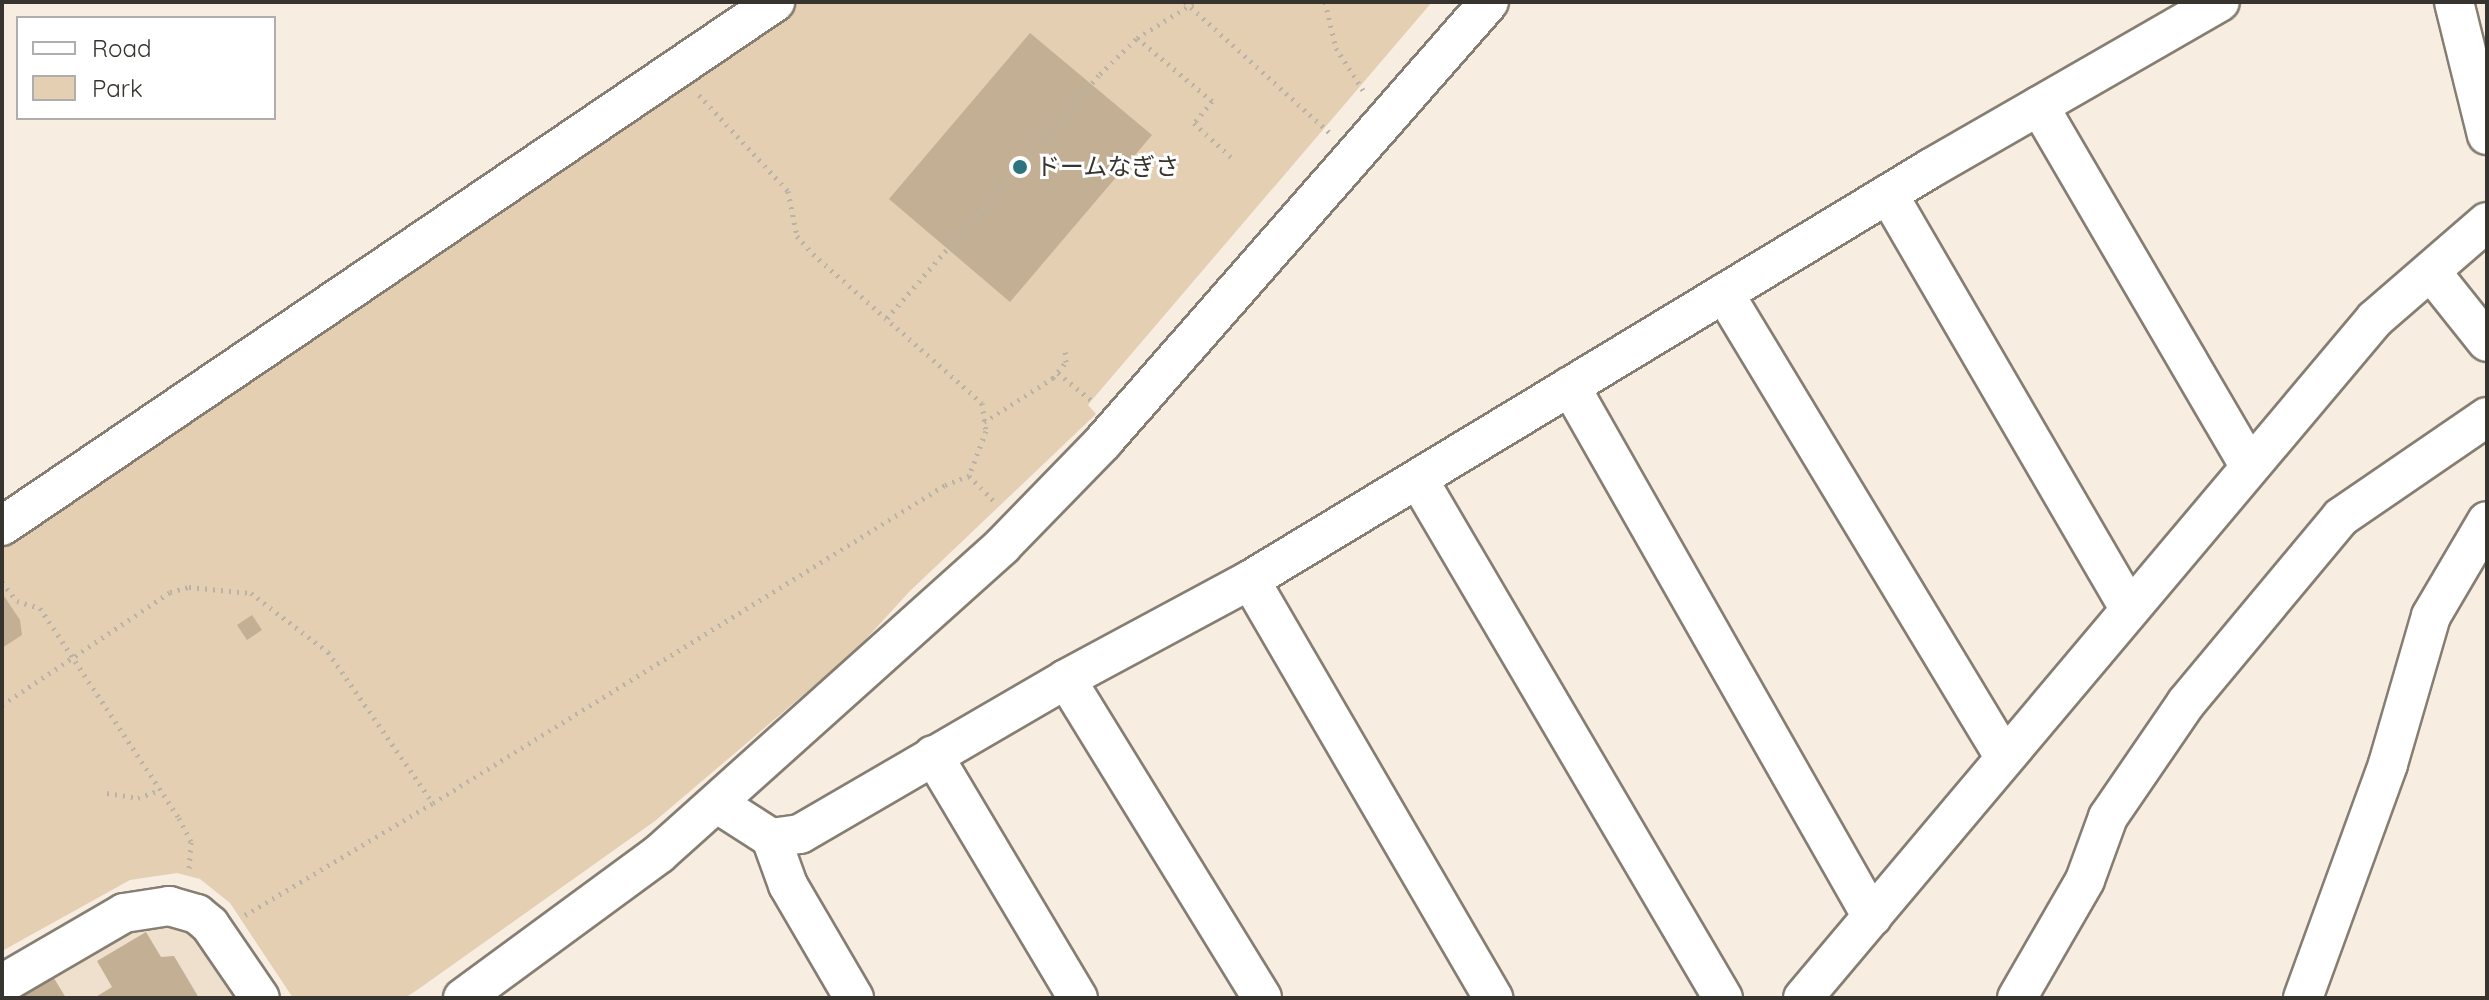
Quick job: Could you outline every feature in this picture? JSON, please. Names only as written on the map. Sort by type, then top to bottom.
[{"type":"street","points":[[2,526],[775,2]]},
{"type":"street","points":[[463,998],[549,938],[718,804],[1022,527],[1212,319],[1489,2]]},
{"type":"street","points":[[771,838],[800,834],[1066,679],[1250,580],[1888,194],[2220,2]]},
{"type":"street","points":[[2454,2],[2487,135]]},
{"type":"street","points":[[2039,106],[2249,465]]},
{"type":"street","points":[[1888,194],[2130,609]]},
{"type":"street","points":[[1803,998],[2375,319],[2432,273],[2487,222]]},
{"type":"street","points":[[2432,273],[2487,342]]},
{"type":"street","points":[[1724,293],[2005,758]]},
{"type":"street","points":[[1570,386],[1872,917]]},
{"type":"street","points":[[2017,998],[2085,880],[2108,817],[2186,703],[2341,517],[2487,417]]},
{"type":"street","points":[[1418,479],[1723,998]]},
{"type":"street","points":[[2303,998],[2388,764],[2431,616],[2487,521]]},
{"type":"street","points":[[1250,580],[1493,998]]},
{"type":"street","points":[[1066,679],[1262,998]]},
{"type":"street","points":[[933,755],[1078,998]]},
{"type":"street","points":[[718,804],[771,838],[788,885],[854,998]]},
{"type":"street","points":[[2,984],[124,913],[169,906],[197,914],[210,925],[260,998]]},
{"type":"path","points":[[1325,2],[1345,70],[1367,93]]},
{"type":"path","points":[[887,318],[1137,38],[1190,3],[1330,133]]},
{"type":"path","points":[[1137,38],[1212,101],[1194,123],[1231,157]]},
{"type":"path","points":[[675,72],[769,165],[788,191],[797,236],[982,403],[984,422],[969,476]]},
{"type":"path","points":[[984,422],[1058,373],[1066,362],[1065,347]]},
{"type":"path","points":[[1058,373],[1092,400]]},
{"type":"path","points":[[969,476],[998,504]]},
{"type":"path","points":[[236,920],[433,803],[945,485],[969,476]]},
{"type":"path","points":[[2,582],[17,601],[40,608],[160,790],[191,842],[188,882]]},
{"type":"path","points":[[2,705],[170,592],[189,587],[251,593],[328,652],[433,803]]},
{"type":"path","points":[[107,793],[138,798],[160,790]]},
{"type":"shaded area","points":[[142,919],[195,931],[241,998],[3,998]]},
{"type":"green space","points":[[796,2],[1432,2],[1092,400],[1088,405],[1096,414],[909,592],[855,651],[655,821],[405,998],[293,998],[230,903],[200,879],[177,873],[130,880],[2,951],[2,546],[528,193]]},
{"type":"building","name":"ドームなぎさ","points":[[1030,33],[1152,135],[1010,302],[889,199]]},
{"type":"building","points":[[2,593],[20,620],[22,635],[2,648]]},
{"type":"building","points":[[252,615],[262,630],[247,640],[237,625]]},
{"type":"building","points":[[146,932],[161,957],[174,956],[199,998],[94,998],[112,987],[97,961]]},
{"type":"building","points":[[49,970],[66,998],[2,998]]},
{"type":"place","name":"ドームなぎさ","points":[[1020,167]]}]
